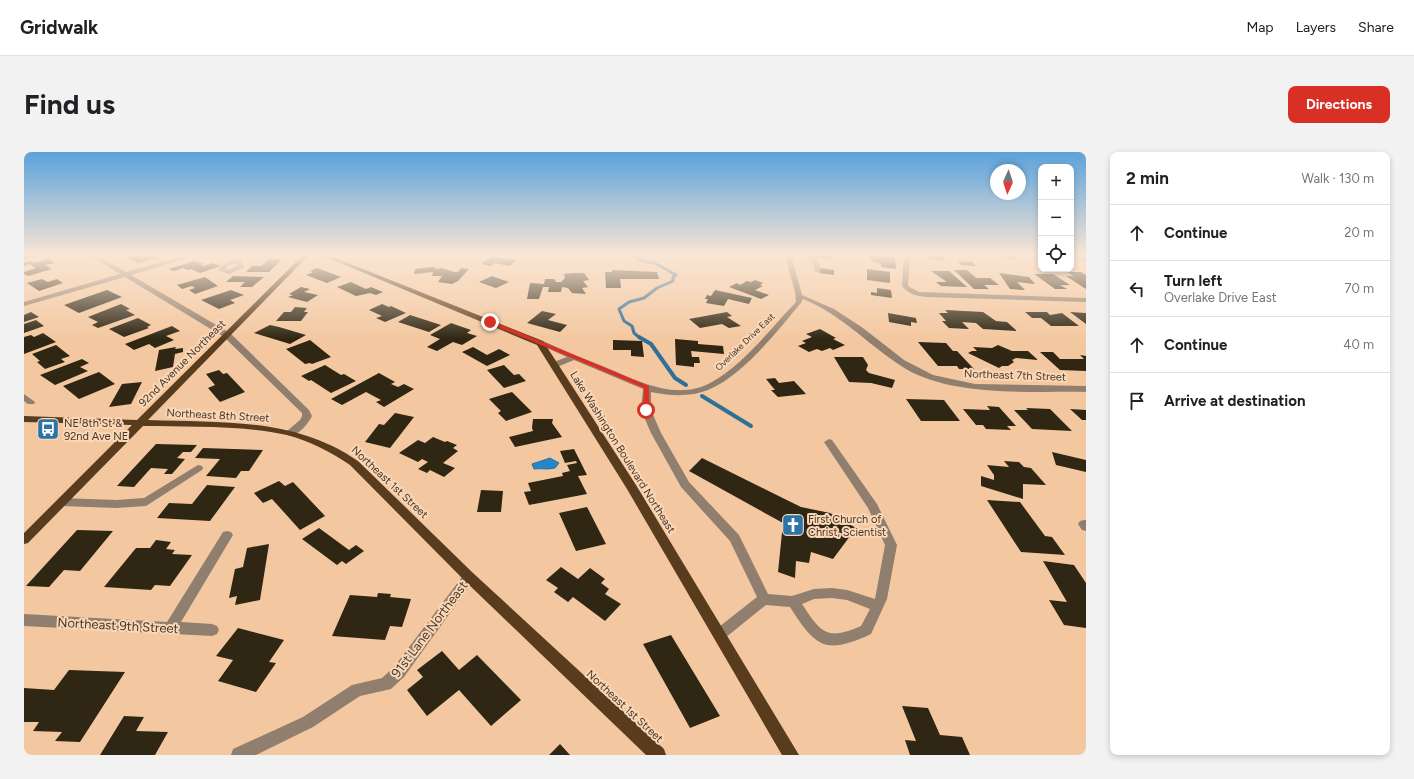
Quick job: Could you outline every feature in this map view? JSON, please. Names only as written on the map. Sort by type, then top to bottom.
[{"type":"main road","name":"92nd Avenue Northeast","points":[[24,540],[278,283]]},
{"type":"main road","points":[[395,283],[540,343]]},
{"type":"main road","name":"Lake Washington Boulevard Northeast","points":[[540,343],[632,488],[791,755]]},
{"type":"main road","name":"Northeast 8th Street","points":[[24,419],[232,426],[262,428],[290,433]]},
{"type":"main road","name":"Northeast 1st Street","points":[[290,433],[335,450],[354,463],[469,577],[658,755]]},
{"type":"street","points":[[24,304],[94,283]]},
{"type":"street","points":[[140,283],[227,335],[306,412],[304,422],[290,433]]},
{"type":"street","points":[[796,283],[800,296]]},
{"type":"street","points":[[905,283],[905,286],[913,292],[927,295],[1086,300]]},
{"type":"street","name":"Overlake Drive East","points":[[540,343],[647,388],[665,392],[690,392],[717,383],[760,345],[799,302],[800,296]]},
{"type":"street","name":"Northeast 7th Street","points":[[800,296],[816,301],[837,313],[907,366],[928,376],[961,385],[1086,389]]},
{"type":"street","points":[[554,365],[574,356]]},
{"type":"street","points":[[647,388],[646,410],[656,433],[685,484],[735,538],[764,599]]},
{"type":"street","points":[[794,602],[814,631],[828,640],[839,641],[866,630],[881,599],[891,545],[873,507],[829,442]]},
{"type":"street","points":[[62,502],[116,504],[146,502],[198,468]]},
{"type":"street","points":[[170,628],[227,535]]},
{"type":"street","name":"91st Lane Northeast","points":[[239,755],[308,722],[357,690],[386,684],[399,672],[469,577]]},
{"type":"street","points":[[720,634],[764,599],[794,602],[801,597],[830,592],[845,593],[878,606]]},
{"type":"street","name":"Northeast 9th Street","points":[[24,620],[212,630]]},
{"type":"water","points":[[550,458],[559,463],[555,468],[534,469],[532,464]]},
{"type":"building","points":[[27,283],[63,283],[39,291]]},
{"type":"building","points":[[184,283],[214,283],[218,286],[195,294],[189,290],[195,288],[192,286],[182,289],[177,285]]},
{"type":"building","points":[[244,283],[257,283],[252,287],[240,287]]},
{"type":"building","points":[[348,283],[353,283],[366,289],[371,287],[383,292],[376,295],[370,293],[356,296],[337,287]]},
{"type":"building","points":[[482,283],[507,283],[496,288]]},
{"type":"building","points":[[530,283],[585,283],[588,287],[582,288],[586,294],[572,293],[568,288],[562,287],[561,292],[548,292],[549,287],[543,287],[539,299],[527,299]]},
{"type":"building","points":[[606,283],[620,283],[621,288],[606,288]]},
{"type":"building","points":[[737,283],[740,285],[743,283],[763,283],[760,285],[763,286],[755,290],[769,295],[761,299],[729,287]]},
{"type":"building","points":[[937,283],[963,283],[967,287],[941,286]]},
{"type":"building","points":[[968,283],[997,283],[999,285],[984,285],[989,289],[974,289]]},
{"type":"building","points":[[1006,283],[1018,283],[1025,290],[1010,289]]},
{"type":"building","points":[[1047,283],[1067,283],[1070,285],[1060,285],[1067,289],[1055,289]]},
{"type":"building","points":[[1077,283],[1086,283],[1086,289]]},
{"type":"building","points":[[301,287],[310,289],[304,292],[318,295],[307,302],[288,297],[293,295],[289,294]]},
{"type":"building","points":[[877,288],[891,290],[892,298],[871,295],[871,292],[877,293]]},
{"type":"building","points":[[107,290],[122,297],[79,313],[64,305]]},
{"type":"building","points":[[231,290],[244,295],[230,300],[235,303],[219,309],[201,300]]},
{"type":"building","points":[[715,290],[752,298],[749,304],[728,299],[724,306],[706,303],[708,299],[705,299],[707,295],[711,296]]},
{"type":"building","points":[[121,304],[130,309],[126,310],[135,315],[98,328],[92,325],[98,322],[88,317]]},
{"type":"building","points":[[382,304],[389,307],[391,306],[406,313],[385,322],[376,318],[382,316],[369,310]]},
{"type":"building","points":[[295,307],[307,308],[304,312],[308,312],[301,321],[276,321],[284,312],[291,312]]},
{"type":"building","points":[[945,310],[983,312],[996,321],[1007,322],[1017,331],[983,329],[976,323],[962,322],[969,329],[949,328],[942,321],[946,321],[939,313],[948,313]]},
{"type":"building","points":[[542,311],[556,314],[548,320],[567,325],[560,332],[527,323]]},
{"type":"building","points":[[31,312],[39,317],[24,322],[24,315]]},
{"type":"building","points":[[727,312],[732,316],[727,317],[741,326],[729,328],[722,324],[700,328],[689,319]]},
{"type":"building","points":[[1025,312],[1047,312],[1050,315],[1062,313],[1079,326],[1051,326],[1041,318],[1032,318]]},
{"type":"building","points":[[1070,312],[1086,313],[1086,324]]},
{"type":"building","points":[[888,313],[916,318],[917,323],[911,322],[911,326],[889,322]]},
{"type":"building","points":[[410,315],[441,325],[429,332],[398,322]]},
{"type":"building","points":[[138,318],[151,325],[147,327],[149,328],[124,337],[109,329]]},
{"type":"building","points":[[36,320],[44,326],[24,333],[24,324]]},
{"type":"building","points":[[451,323],[471,330],[467,333],[477,336],[462,345],[453,342],[437,351],[427,347],[440,339],[430,335]]},
{"type":"building","points":[[270,325],[306,335],[290,344],[254,333]]},
{"type":"building","points":[[172,326],[180,331],[166,336],[174,340],[155,348],[149,344],[134,350],[125,344]]},
{"type":"building","points":[[820,329],[836,338],[833,339],[845,345],[833,350],[830,348],[822,351],[817,349],[809,352],[798,346],[806,343],[802,341],[812,337],[806,334]]},
{"type":"building","points":[[43,333],[56,342],[24,354],[24,337],[31,335],[34,337]]},
{"type":"building","points":[[675,339],[698,341],[698,344],[723,346],[724,354],[691,351],[692,357],[699,357],[700,363],[694,363],[694,367],[676,365]]},
{"type":"building","points":[[310,340],[331,357],[312,364],[305,364],[286,349]]},
{"type":"building","points":[[613,340],[642,341],[644,357],[631,356],[631,350],[613,350]]},
{"type":"building","points":[[918,342],[946,343],[953,351],[957,351],[974,369],[959,369],[957,366],[938,366]]},
{"type":"building","points":[[56,345],[70,356],[61,359],[65,362],[45,369],[37,362],[40,361],[32,354]]},
{"type":"building","points":[[998,345],[1012,351],[1028,351],[1038,360],[1016,358],[1012,360],[1014,362],[1008,366],[1002,366],[999,368],[968,353],[977,351],[973,347],[992,348]]},
{"type":"building","points":[[176,347],[175,349],[183,348],[183,352],[175,354],[173,367],[155,371],[159,350]]},
{"type":"building","points":[[473,347],[487,355],[499,349],[510,355],[487,366],[462,352]]},
{"type":"building","points":[[1040,352],[1053,352],[1060,359],[1084,359],[1080,355],[1086,356],[1086,371],[1060,370]]},
{"type":"building","points":[[834,357],[863,357],[868,365],[866,370],[869,373],[895,380],[892,388],[871,383],[849,382]]},
{"type":"building","points":[[82,359],[89,363],[80,367],[88,371],[55,385],[40,375]]},
{"type":"building","points":[[325,365],[341,375],[344,374],[356,381],[331,393],[311,380],[309,381],[301,376]]},
{"type":"building","points":[[504,365],[514,375],[519,374],[526,381],[504,388],[487,370]]},
{"type":"building","points":[[219,370],[223,374],[227,373],[245,392],[220,402],[208,388],[215,385],[206,374]]},
{"type":"building","points":[[99,372],[115,384],[79,399],[63,386]]},
{"type":"building","points":[[379,373],[395,382],[391,384],[398,387],[404,384],[414,389],[384,407],[376,402],[381,400],[366,392],[342,405],[331,399]]},
{"type":"building","points":[[775,378],[779,383],[794,381],[806,394],[778,397],[771,390],[775,390],[766,379]]},
{"type":"building","points":[[142,382],[131,404],[109,407],[122,384]]},
{"type":"building","points":[[512,392],[532,412],[506,421],[498,413],[501,411],[489,399]]},
{"type":"building","points":[[906,399],[944,400],[960,421],[921,421]]},
{"type":"building","points":[[987,406],[999,407],[1016,426],[1007,426],[1011,430],[986,429],[983,425],[976,425],[963,409],[990,410]]},
{"type":"building","points":[[1026,408],[1050,409],[1072,431],[1032,429],[1014,410],[1028,410]]},
{"type":"building","points":[[1070,409],[1086,410],[1086,420],[1082,420]]},
{"type":"building","points":[[395,413],[414,417],[390,448],[365,442],[379,424],[384,425]]},
{"type":"building","points":[[533,419],[553,419],[552,423],[562,437],[515,447],[509,437],[533,431]]},
{"type":"building","points":[[433,437],[457,445],[453,448],[458,451],[443,463],[455,468],[444,477],[430,470],[427,473],[418,469],[428,462],[422,459],[418,462],[399,453],[418,440],[425,443]]},
{"type":"building","points":[[156,444],[197,445],[191,452],[183,452],[177,458],[185,459],[172,474],[164,474],[168,469],[151,468],[134,487],[117,486]]},
{"type":"building","points":[[203,448],[263,450],[249,471],[241,471],[236,478],[206,476],[220,459],[195,458]]},
{"type":"building","points":[[574,449],[587,475],[578,476],[587,494],[529,505],[524,492],[531,491],[528,483],[563,476],[562,473],[570,471],[567,465],[577,463],[576,461],[565,463],[560,451]]},
{"type":"building","points":[[1052,452],[1086,460],[1086,472],[1056,465]]},
{"type":"building","points":[[702,458],[801,507],[830,513],[856,528],[833,559],[811,552],[809,563],[796,561],[795,578],[778,572],[783,523],[689,471]]},
{"type":"building","points":[[1004,461],[1019,462],[1024,467],[1031,468],[1046,485],[1023,484],[1023,499],[981,486],[981,476],[994,480],[994,475],[987,465],[1009,467]]},
{"type":"building","points":[[279,481],[285,486],[293,482],[325,516],[300,530],[272,499],[263,503],[254,493]]},
{"type":"building","points":[[207,485],[235,487],[210,521],[157,518],[169,503],[192,504]]},
{"type":"building","points":[[481,490],[503,491],[501,512],[477,512]]},
{"type":"building","points":[[987,500],[1020,502],[1045,536],[1052,537],[1065,555],[1021,552]]},
{"type":"building","points":[[587,507],[606,544],[576,551],[559,513]]},
{"type":"building","points":[[319,528],[349,550],[356,545],[364,551],[346,564],[342,561],[337,565],[302,539]]},
{"type":"building","points":[[77,530],[113,531],[80,571],[64,570],[49,587],[26,586]]},
{"type":"building","points":[[156,540],[171,542],[166,549],[175,550],[172,554],[192,555],[170,586],[155,585],[151,590],[104,587],[136,548],[150,548]]},
{"type":"building","points":[[269,544],[260,600],[235,605],[237,596],[229,598],[235,569],[243,567],[247,548]]},
{"type":"building","points":[[1043,561],[1074,565],[1086,583],[1086,628],[1064,625],[1049,600],[1067,602]]},
{"type":"building","points":[[561,567],[578,579],[590,568],[605,579],[601,583],[609,589],[605,594],[621,604],[605,621],[573,597],[568,602],[554,592],[558,588],[546,580]]},
{"type":"building","points":[[378,593],[391,594],[390,597],[411,599],[402,627],[390,626],[385,640],[332,636],[350,595],[377,597]]},
{"type":"building","points":[[238,628],[284,640],[269,662],[276,663],[256,692],[218,681],[233,660],[216,656]]},
{"type":"building","points":[[671,635],[720,716],[690,728],[643,644]]},
{"type":"building","points":[[442,651],[459,670],[477,655],[521,700],[491,726],[459,690],[427,716],[407,690],[423,677],[417,670]]},
{"type":"building","points":[[69,670],[125,672],[80,742],[55,741],[62,732],[33,731],[39,722],[24,722],[24,688],[54,690]]},
{"type":"building","points":[[902,706],[928,708],[940,735],[962,737],[970,755],[910,755],[905,740],[916,741]]},
{"type":"building","points":[[124,716],[144,717],[136,731],[168,732],[155,755],[100,755]]},
{"type":"building","points":[[560,744],[570,755],[549,755]]},
{"type":"waterway","points":[[640,338],[634,333],[632,326],[624,321],[619,309],[629,302],[644,298],[657,288],[668,283]]},
{"type":"waterway","points":[[639,337],[651,344],[675,378],[686,385]]},
{"type":"waterway","points":[[702,396],[751,426]]},
{"type":"place","name":"NE 8th St & 92nd Ave NE","points":[[48,429]]},
{"type":"place","name":"First Church of Christ, Scientist","points":[[793,525]]},
{"type":"route","points":[[490,322],[574,356],[647,388],[646,410]]}]
